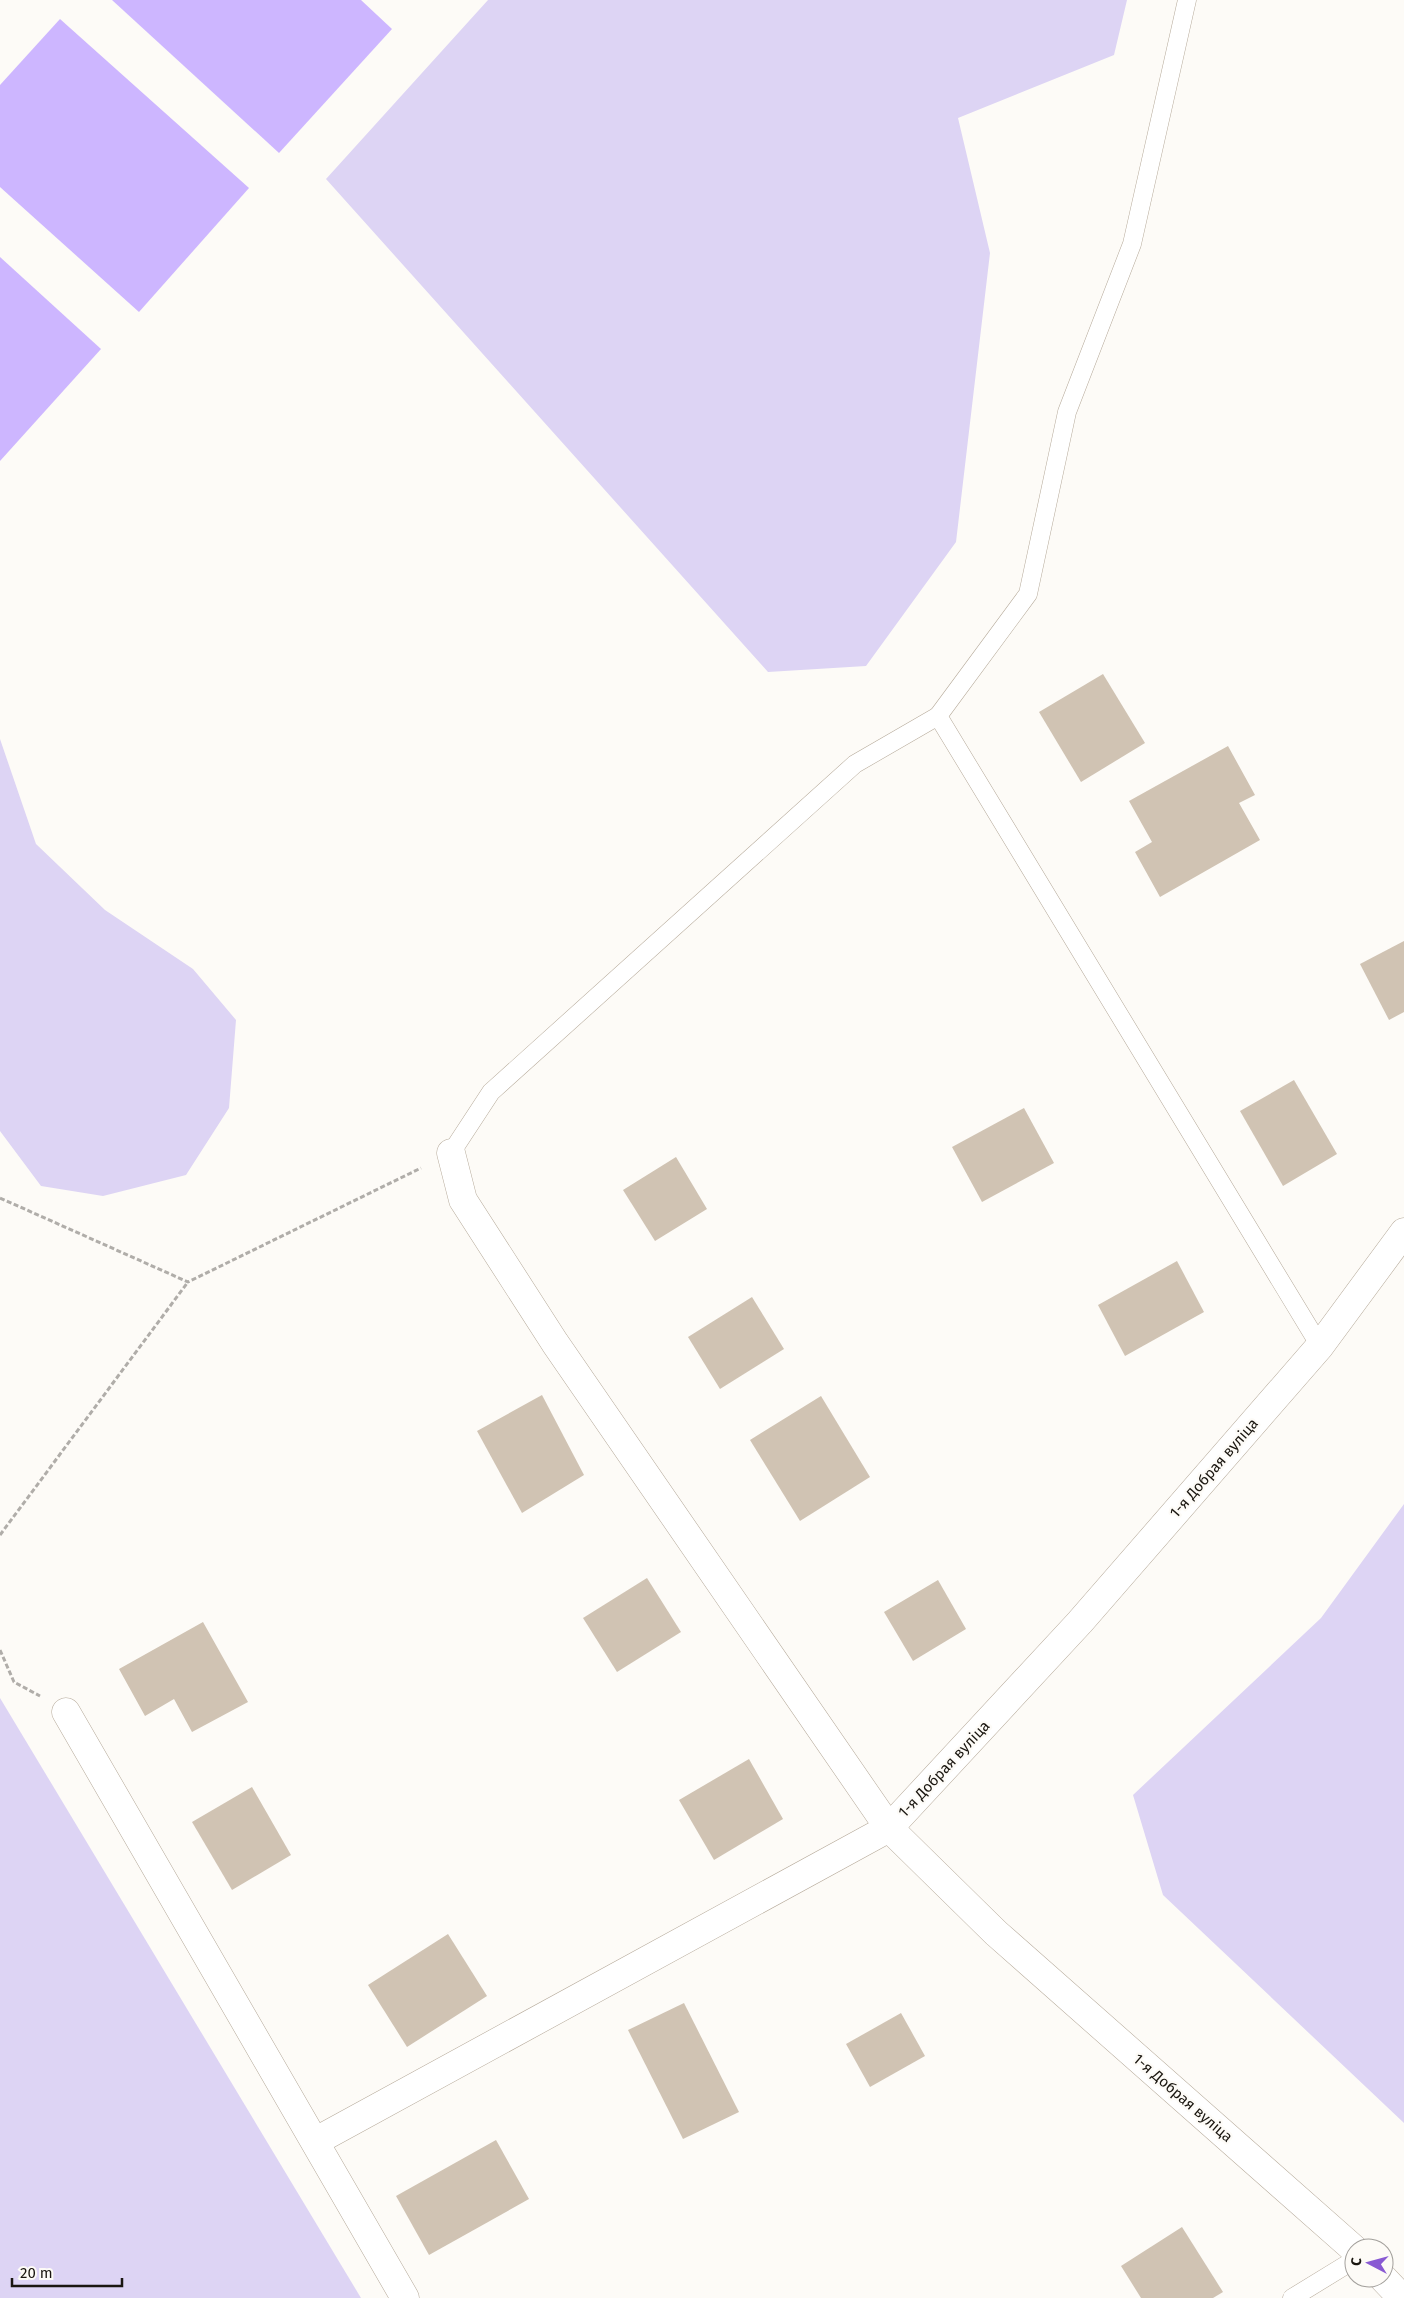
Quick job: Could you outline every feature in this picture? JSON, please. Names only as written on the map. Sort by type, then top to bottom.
[{"type":"street","points":[[316,2141],[889,1828],[555,1344],[463,1200],[451,1153]]},
{"type":"street","name":"1-я Добрая вуліца","points":[[1344,2240],[996,1933],[889,1828],[1080,1622],[1320,1346],[1404,1232]]},
{"type":"street","points":[[66,1712],[406,2298]]},
{"type":"street","points":[[1392,2288],[1402,2298]]},
{"type":"lane","points":[[451,1153],[491,1092],[848,770],[855,764],[938,716],[1028,594],[1067,412],[1132,244],[1187,0]]},
{"type":"lane","points":[[938,716],[1320,1346]]},
{"type":"lane","points":[[1292,2298],[1344,2266]]},
{"type":"path","points":[[0,1535],[188,1282],[451,1153]]},
{"type":"path","points":[[0,1198],[188,1282]]},
{"type":"path","points":[[0,1650],[14,1682],[66,1712]]},
{"type":"shaded area","points":[[112,0],[361,0],[392,29],[279,153]]},
{"type":"shaded area","points":[[488,0],[1127,0],[1114,55],[958,118],[990,253],[956,542],[866,666],[768,672],[326,179]]},
{"type":"shaded area","points":[[60,19],[249,188],[139,312],[0,187],[0,85]]},
{"type":"shaded area","points":[[0,257],[101,349],[0,461]]},
{"type":"shaded area","points":[[0,739],[36,844],[105,910],[193,969],[236,1020],[229,1108],[186,1175],[103,1196],[41,1186],[0,1131]]},
{"type":"shaded area","points":[[1404,1504],[1404,2123],[1163,1895],[1133,1795],[1321,1618]]},
{"type":"shaded area","points":[[0,1698],[361,2298],[0,2298]]},
{"type":"building","points":[[1103,674],[1145,743],[1081,782],[1039,712]]},
{"type":"building","points":[[1228,746],[1255,795],[1239,803],[1260,840],[1160,897],[1135,852],[1152,842],[1129,801]]},
{"type":"building","points":[[1404,941],[1404,1012],[1389,1020],[1360,964]]},
{"type":"building","points":[[1294,1080],[1337,1154],[1283,1186],[1240,1111]]},
{"type":"building","points":[[1024,1108],[1054,1163],[982,1202],[952,1147]]},
{"type":"building","points":[[676,1157],[707,1209],[655,1241],[623,1190]]},
{"type":"building","points":[[1177,1261],[1204,1312],[1125,1356],[1098,1305]]},
{"type":"building","points":[[752,1297],[784,1349],[720,1389],[688,1337]]},
{"type":"building","points":[[542,1395],[584,1475],[522,1513],[477,1431]]},
{"type":"building","points":[[821,1396],[870,1477],[800,1521],[750,1440]]},
{"type":"building","points":[[647,1578],[681,1632],[617,1672],[583,1618]]},
{"type":"building","points":[[938,1580],[966,1629],[913,1661],[884,1612]]},
{"type":"building","points":[[203,1622],[248,1702],[192,1732],[174,1699],[145,1716],[119,1669]]},
{"type":"building","points":[[749,1759],[783,1819],[714,1860],[679,1800]]},
{"type":"building","points":[[252,1787],[291,1855],[232,1890],[192,1822]]},
{"type":"building","points":[[448,1934],[487,1996],[407,2047],[368,1985]]},
{"type":"building","points":[[684,2003],[739,2112],[683,2139],[628,2030]]},
{"type":"building","points":[[901,2013],[925,2056],[870,2087],[846,2044]]},
{"type":"building","points":[[496,2140],[529,2199],[429,2255],[396,2196]]},
{"type":"building","points":[[1182,2227],[1223,2292],[1213,2298],[1141,2298],[1121,2266]]}]
